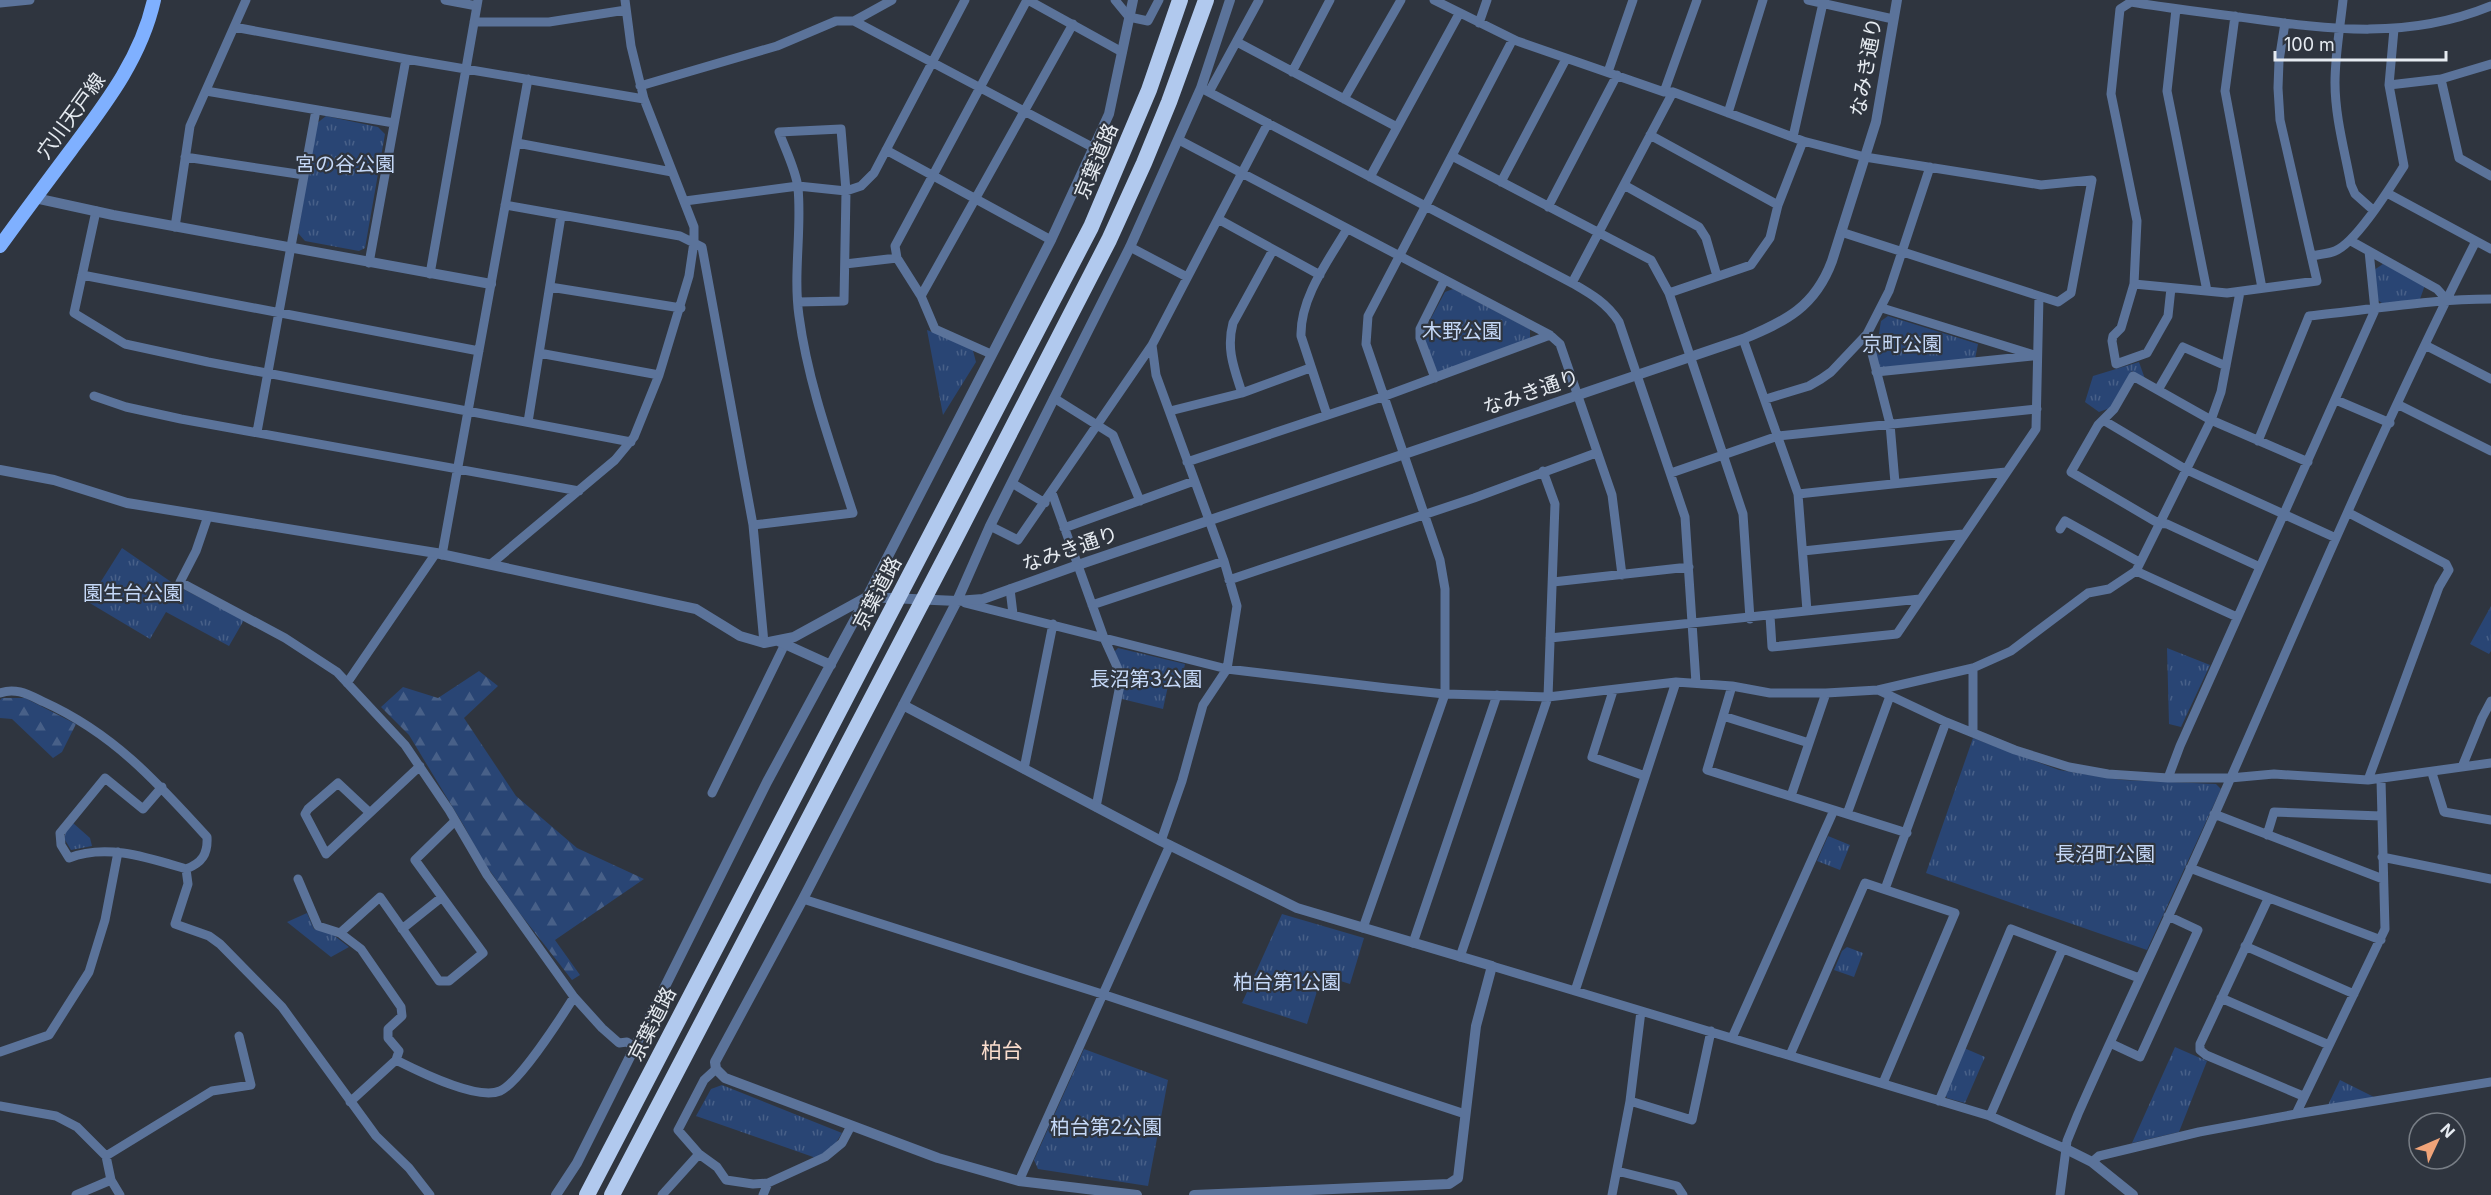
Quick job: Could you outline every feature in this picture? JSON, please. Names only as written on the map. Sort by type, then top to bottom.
[{"type":"highway","name":"京葉道路","points":[[587,1195],[1091,227],[1149,90],[1180,0]]},
{"type":"highway","points":[[612,1195],[960,530],[1108,240],[1156,132],[1206,0]]},
{"type":"main road","name":"穴川天戸線","points":[[0,246],[110,98],[129,67],[147,26],[154,0]]},
{"type":"street","points":[[0,3],[30,0]]},
{"type":"street","points":[[175,227],[190,126],[246,0]]},
{"type":"street","points":[[430,274],[477,3],[445,0]]},
{"type":"street","points":[[854,21],[875,4],[892,0]]},
{"type":"street","points":[[685,201],[798,186],[846,191],[861,186],[874,173],[965,0]]},
{"type":"street","points":[[992,354],[935,329],[921,296],[897,258],[896,246],[1028,0],[1122,52]]},
{"type":"street","points":[[1115,0],[1129,17],[1148,21],[1159,0]]},
{"type":"street","points":[[556,1195],[578,1163],[767,782],[867,597],[1051,240],[1109,114],[1133,0]]},
{"type":"street","points":[[1205,90],[1230,0]]},
{"type":"street","points":[[1137,1195],[1020,1181],[939,1158],[725,1078],[716,1069],[715,1062],[803,899],[957,601],[990,526],[1130,248],[1179,140],[1205,90],[1237,42],[1258,0]]},
{"type":"street","points":[[1292,72],[1330,0]]},
{"type":"street","points":[[1344,99],[1401,0]]},
{"type":"street","points":[[1434,0],[1513,39],[1566,59],[1668,92],[1798,139],[1865,158],[2041,185],[2091,180],[2071,293],[2058,302],[1841,232]]},
{"type":"street","points":[[1479,23],[1487,0]]},
{"type":"street","points":[[1548,207],[1612,74],[1634,0]]},
{"type":"street","points":[[1572,283],[1650,135],[1668,92],[1697,0]]},
{"type":"street","points":[[1728,113],[1763,0]]},
{"type":"street","points":[[1808,0],[1893,19]]},
{"type":"street","name":"なみき通り","points":[[867,597],[957,601],[983,599],[1779,325],[1807,303],[1826,275],[1876,122],[1897,0]]},
{"type":"street","points":[[2343,0],[2335,86],[2338,114],[2351,185],[2355,194],[2373,210]]},
{"type":"street","points":[[2170,288],[2168,316],[2147,353],[2116,364],[2112,341],[2121,328],[2134,284],[2138,221],[2111,94],[2120,9],[2131,2],[2285,23],[2368,31],[2394,29],[2456,18],[2491,6]]},
{"type":"street","points":[[1669,293],[1751,265],[1770,238],[1798,139],[1823,3]]},
{"type":"street","points":[[474,22],[549,22],[626,5],[640,86],[694,227],[690,276],[681,308],[659,375],[631,442],[615,460],[491,564]]},
{"type":"street","points":[[2176,9],[2166,91],[2207,291]]},
{"type":"street","points":[[1370,177],[1459,14]]},
{"type":"street","points":[[2235,16],[2225,91],[2262,288]]},
{"type":"street","points":[[640,86],[777,46],[836,21],[854,21],[1094,148]]},
{"type":"street","points":[[2134,284],[2227,293],[2317,281],[2280,120],[2277,88],[2285,23]]},
{"type":"street","points":[[921,296],[1073,24]]},
{"type":"street","points":[[234,27],[644,99]]},
{"type":"street","points":[[2312,256],[2336,251],[2351,241],[2404,166],[2389,85],[2394,29]]},
{"type":"street","points":[[1363,928],[1445,694],[1445,589],[1440,560],[1366,344],[1365,330],[1368,316],[1513,39]]},
{"type":"street","points":[[1237,42],[1397,127]]},
{"type":"street","points":[[369,263],[406,59]]},
{"type":"street","points":[[1501,182],[1566,59]]},
{"type":"street","points":[[2389,85],[2441,79],[2491,64]]},
{"type":"street","points":[[2441,79],[2458,158],[2491,176]]},
{"type":"street","points":[[347,683],[439,554],[458,470],[528,80]]},
{"type":"street","points":[[1205,90],[1572,283],[1600,299],[1613,312],[1619,322],[1685,517],[1696,683]]},
{"type":"street","points":[[206,91],[394,123]]},
{"type":"street","points":[[257,432],[316,110]]},
{"type":"street","points":[[990,526],[1018,540],[1052,494],[1152,345],[1268,123]]},
{"type":"street","points":[[753,525],[853,513],[815,392],[798,302],[798,186],[779,132],[841,129],[846,191],[844,301],[798,302]]},
{"type":"street","points":[[1650,135],[1778,205]]},
{"type":"street","points":[[1179,140],[1550,335],[1560,344],[1612,495],[1622,575]]},
{"type":"street","points":[[517,143],[672,172]]},
{"type":"street","points":[[886,150],[1051,240]]},
{"type":"street","points":[[1452,156],[1651,260],[1658,268],[1669,293],[1743,514],[1750,619]]},
{"type":"street","points":[[185,157],[304,175]]},
{"type":"street","points":[[1766,399],[1809,386],[1821,379],[1831,372],[1867,334],[1882,308],[1903,252],[1930,167]]},
{"type":"street","points":[[1624,185],[1699,227],[1706,238],[1717,276]]},
{"type":"street","points":[[2387,193],[2491,249]]},
{"type":"street","points":[[35,198],[175,227],[491,284]]},
{"type":"street","points":[[505,205],[680,236],[702,247],[753,525],[764,643]]},
{"type":"street","points":[[96,211],[74,314],[125,344],[208,362],[631,442]]},
{"type":"street","points":[[528,422],[561,216]]},
{"type":"street","points":[[1218,219],[1320,275]]},
{"type":"street","points":[[1327,415],[1301,336],[1300,324],[1320,275],[1347,229]]},
{"type":"street","points":[[2351,241],[2437,289],[2446,299]]},
{"type":"street","points":[[2060,1195],[2067,1141],[2336,538],[2446,299],[2476,241]]},
{"type":"street","points":[[1130,248],[1187,278]]},
{"type":"street","points":[[1242,393],[1230,357],[1230,333],[1233,323],[1274,250]]},
{"type":"street","points":[[2168,778],[2237,617],[2375,309],[2369,251]]},
{"type":"street","points":[[845,264],[897,258]]},
{"type":"street","points":[[82,275],[479,351]]},
{"type":"street","points":[[1435,378],[1420,338],[1420,329],[1444,281]]},
{"type":"street","points":[[550,287],[681,308]]},
{"type":"street","points":[[957,601],[1227,669],[1445,694],[1548,697],[1676,682],[1732,686],[1770,693],[1826,693],[1878,690],[1973,668],[2011,651],[2088,593],[2109,589],[2138,566],[2211,420],[2221,392],[2240,292]]},
{"type":"street","points":[[1770,616],[1772,647],[1897,634],[2036,429],[2039,296]]},
{"type":"street","points":[[2258,441],[2309,316],[2446,299],[2491,298]]},
{"type":"street","points":[[1882,308],[2037,356]]},
{"type":"street","points":[[1867,334],[1890,424],[1895,483]]},
{"type":"street","points":[[1187,462],[1385,396],[1550,335]]},
{"type":"street","points":[[1743,339],[1798,494],[1807,611]]},
{"type":"street","points":[[1020,1181],[1165,843],[1203,705],[1227,669],[1237,606],[1224,561],[1156,375],[1152,345]]},
{"type":"street","points":[[2425,345],[2491,379]]},
{"type":"street","points":[[2158,390],[2183,347],[2226,366]]},
{"type":"street","points":[[539,353],[659,375]]},
{"type":"street","points":[[1876,372],[2037,356]]},
{"type":"street","points":[[1170,411],[1242,393],[1311,368]]},
{"type":"street","points":[[2260,567],[2167,525],[2158,524],[2070,472],[2098,425],[2115,409],[2133,376],[2211,420],[2308,462]]},
{"type":"street","points":[[94,396],[126,407],[181,420],[579,491]]},
{"type":"street","points":[[1054,398],[1098,424],[1117,440],[1140,501]]},
{"type":"street","points":[[2336,400],[2390,423]]},
{"type":"street","points":[[2397,404],[2491,450]]},
{"type":"street","points":[[1671,473],[1778,436],[2037,409]]},
{"type":"street","points":[[2103,420],[2187,470],[2336,538]]},
{"type":"street","points":[[1229,580],[1474,498],[1596,453]]},
{"type":"street","points":[[0,470],[54,480],[127,503],[439,554],[696,609],[740,636],[764,643],[782,643],[831,665]]},
{"type":"street","points":[[1460,957],[1548,697],[1555,504],[1543,471]]},
{"type":"street","points":[[1798,494],[2006,472]]},
{"type":"street","points":[[1064,528],[1194,481]]},
{"type":"street","points":[[1012,483],[1045,503]]},
{"type":"street","points":[[1052,494],[1104,638],[1118,669],[1120,685],[1096,807]]},
{"type":"street","points":[[2349,513],[2446,564],[2449,570],[2439,587],[2368,780]]},
{"type":"street","points":[[208,516],[196,551],[180,582],[285,638],[330,666],[347,683],[405,745],[487,875],[574,997],[619,1044],[627,1042],[636,1048]]},
{"type":"street","points":[[2060,529],[2065,521],[2138,566],[2237,617]]},
{"type":"street","points":[[1803,551],[1963,534]]},
{"type":"street","points":[[1092,605],[1224,561]]},
{"type":"street","points":[[1553,582],[1689,567]]},
{"type":"street","points":[[1010,589],[1013,614]]},
{"type":"street","points":[[712,793],[782,643],[867,597]]},
{"type":"street","points":[[1550,638],[1750,619],[1920,599]]},
{"type":"street","points":[[1023,769],[1053,624]]},
{"type":"street","points":[[1973,668],[1973,732]]},
{"type":"street","points":[[1575,991],[1676,682]]},
{"type":"street","points":[[1732,686],[1707,770],[1907,833]]},
{"type":"street","points":[[1878,690],[1946,722],[2015,750],[2069,767],[2108,774],[2168,778],[2230,778],[2274,774],[2380,780],[2491,763]]},
{"type":"street","points":[[0,693],[20,691],[54,706],[107,737],[162,787],[207,837],[204,858],[196,865],[186,868],[118,852],[87,853],[69,858],[61,845],[60,833],[105,778],[143,809],[162,787]]},
{"type":"street","points":[[1613,691],[1592,757],[1645,776]]},
{"type":"street","points":[[1791,796],[1826,693]]},
{"type":"street","points":[[1413,943],[1497,695]]},
{"type":"street","points":[[1847,814],[1890,696]]},
{"type":"street","points":[[2462,767],[2491,701]]},
{"type":"street","points":[[903,705],[1165,843],[1297,908],[1990,1116],[2092,1162],[2133,1195]]},
{"type":"street","points":[[1723,717],[1809,743]]},
{"type":"street","points":[[1885,889],[1946,722]]},
{"type":"street","points":[[370,813],[338,783],[305,814],[326,854],[370,813],[420,766]]},
{"type":"street","points":[[2432,773],[2444,812],[2491,820]]},
{"type":"street","points":[[2296,1114],[2381,940],[2385,921],[2380,780]]},
{"type":"street","points":[[1732,1038],[1834,810]]},
{"type":"street","points":[[2266,835],[2274,812],[2381,816]]},
{"type":"street","points":[[2214,814],[2383,879]]},
{"type":"street","points":[[340,933],[380,897],[439,981],[449,981],[483,954],[415,860],[455,821]]},
{"type":"street","points":[[0,1052],[49,1035],[89,972],[105,920],[118,852]]},
{"type":"street","points":[[2382,857],[2491,879]]},
{"type":"street","points":[[186,868],[188,884],[175,924],[209,936],[220,944],[282,1007],[376,1136],[409,1167],[430,1195]]},
{"type":"street","points":[[2190,868],[2381,940]]},
{"type":"street","points":[[298,879],[318,926],[340,933],[361,949],[401,1007],[402,1016],[388,1029],[388,1038],[399,1052],[396,1060],[350,1102]]},
{"type":"street","points":[[1790,1055],[1865,883],[1885,889],[1955,913],[1883,1083]]},
{"type":"street","points":[[402,929],[442,897]]},
{"type":"street","points":[[803,899],[1102,994],[1466,1114]]},
{"type":"street","points":[[2268,899],[2200,1044],[2200,1050],[2206,1055],[2303,1096]]},
{"type":"street","points":[[2110,1043],[2140,1057],[2145,1047],[2198,930],[2168,916]]},
{"type":"street","points":[[1939,1101],[2011,929],[2139,978]]},
{"type":"street","points":[[2245,946],[2354,994]]},
{"type":"street","points":[[1990,1116],[2062,950]]},
{"type":"street","points":[[1194,1195],[1306,1193],[1449,1184],[1458,1178],[1476,1026],[1492,966]]},
{"type":"street","points":[[396,1060],[441,1082],[483,1092],[500,1091],[511,1083],[547,1038],[574,997]]},
{"type":"street","points":[[2221,998],[2329,1045]]},
{"type":"street","points":[[1612,1195],[1630,1101],[1641,1011]]},
{"type":"street","points":[[1630,1101],[1692,1120],[1711,1031]]},
{"type":"street","points":[[106,1156],[212,1091],[251,1085],[239,1036]]},
{"type":"street","points":[[716,1069],[704,1080],[678,1130],[699,1154],[717,1167],[726,1180],[768,1184],[825,1157],[842,1143],[851,1126]]},
{"type":"street","points":[[2092,1162],[2099,1156],[2199,1132],[2489,1080]]},
{"type":"street","points":[[0,1106],[56,1116],[77,1127],[106,1156],[111,1180],[120,1195]]},
{"type":"street","points":[[662,1195],[699,1154]]},
{"type":"street","points":[[1617,1171],[1677,1186],[1683,1195]]},
{"type":"street","points":[[76,1195],[111,1180]]},
{"type":"street","points":[[763,1195],[768,1184]]},
{"type":"green space","name":"宮の谷公園","points":[[326,116],[378,127],[385,134],[365,248],[359,251],[305,241],[298,233],[316,124]]},
{"type":"green space","points":[[2383,264],[2425,285],[2420,299],[2383,304],[2378,300],[2374,270]]},
{"type":"green space","name":"木野公園","points":[[1453,289],[1530,329],[1530,340],[1439,374],[1435,370],[1422,335],[1445,292]]},
{"type":"green space","name":"京町公園","points":[[1888,316],[1978,344],[1975,359],[1880,369],[1874,364],[1881,321]]},
{"type":"green space","points":[[927,330],[972,347],[976,362],[943,415]]},
{"type":"green space","points":[[2139,362],[2145,379],[2132,371],[2110,408],[2099,412],[2085,402],[2093,376]]},
{"type":"green space","name":"園生台公園","points":[[122,548],[177,586],[244,620],[229,646],[166,612],[150,639],[88,602]]},
{"type":"green space","points":[[2491,606],[2491,651],[2489,654],[2470,644]]},
{"type":"green space","name":"長沼第3公園","points":[[1118,648],[1185,664],[1180,688],[1168,686],[1163,709],[1122,699],[1123,683],[1114,652]]},
{"type":"green space","points":[[2167,648],[2210,665],[2181,727],[2169,724]]},
{"type":"green space","points":[[479,671],[498,686],[464,718],[516,796],[577,848],[644,879],[555,940],[580,975],[572,980],[518,911],[481,858],[409,735],[381,707],[403,687],[438,698]]},
{"type":"green space","points":[[2,698],[25,698],[76,724],[62,752],[53,758],[12,719],[0,718]]},
{"type":"green space","name":"長沼町公園","points":[[1973,738],[2059,770],[2122,780],[2216,784],[2221,789],[2147,950],[1926,873]]},
{"type":"green space","points":[[73,823],[90,838],[92,846],[71,850],[65,840],[65,832]]},
{"type":"green space","points":[[1828,836],[1850,845],[1840,870],[1817,861]]},
{"type":"green space","points":[[307,913],[314,929],[332,934],[349,947],[331,957],[287,922]]},
{"type":"green space","name":"柏台第1公園","points":[[1282,914],[1364,938],[1350,984],[1322,975],[1307,1024],[1242,1003]]},
{"type":"green space","points":[[1847,947],[1863,953],[1854,977],[1834,970],[1842,951]]},
{"type":"green space","points":[[2175,1047],[2207,1061],[2179,1132],[2132,1143]]},
{"type":"green space","points":[[1964,1048],[1985,1057],[1965,1103],[1947,1098],[1945,1093]]},
{"type":"green space","name":"柏台第2公園","points":[[1084,1049],[1168,1080],[1148,1186],[1038,1169],[1034,1160]]},
{"type":"green space","points":[[2340,1080],[2376,1098],[2328,1105]]},
{"type":"green space","points":[[722,1085],[842,1133],[834,1146],[816,1158],[696,1116],[711,1089]]},
{"type":"district","name":"柏台","points":[[1002,1051]]}]
